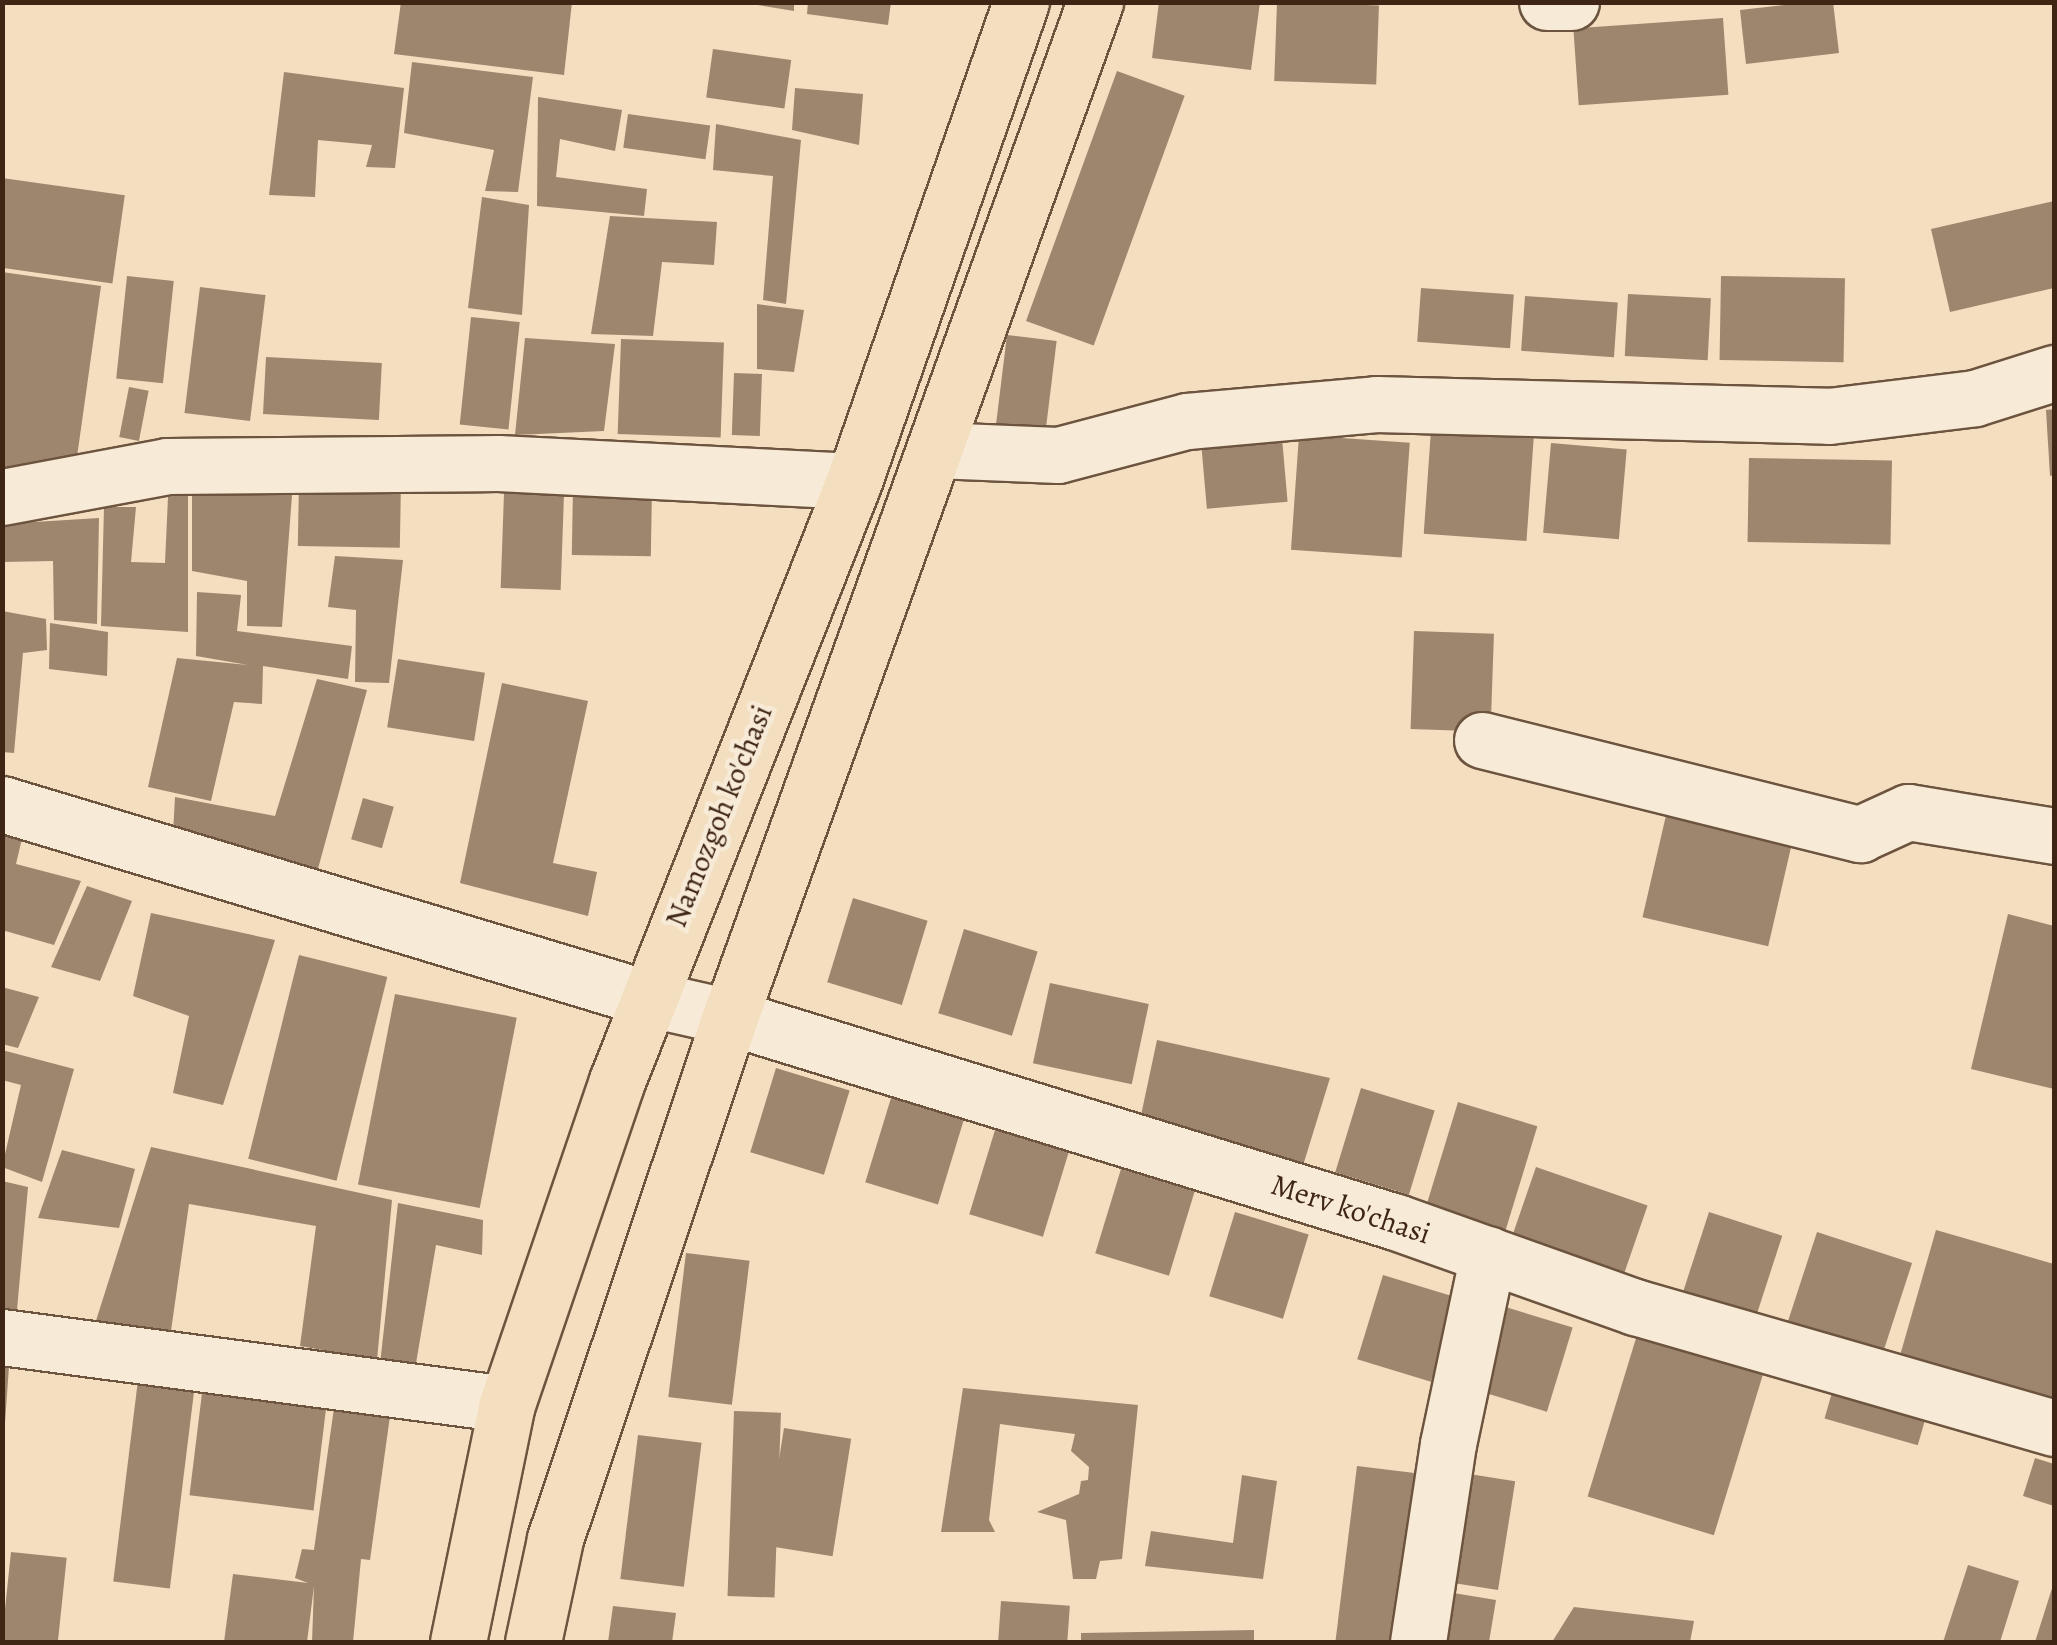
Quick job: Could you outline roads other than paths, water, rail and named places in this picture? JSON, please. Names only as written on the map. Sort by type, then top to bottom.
[{"type":"main road","name":"Namozgoh ko'chasi","points":[[458,1642],[508,1404],[646,998],[854,481],[1021,2]]},
{"type":"main road","points":[[533,1642],[555,1539],[730,1016],[1095,2]]},
{"type":"street","points":[[1547,2],[1571,2]]},
{"type":"street","points":[[935,450],[1058,455],[1187,421],[1376,404],[1830,416],[1974,398],[2054,373]]},
{"type":"street","points":[[2,498],[166,466],[498,464],[854,481]]},
{"type":"street","points":[[1482,740],[1860,834],[1908,812],[2054,836]]},
{"type":"street","name":"Merv ko'chasi","points":[[2,804],[646,998],[730,1016],[1488,1254],[1635,1306],[2054,1428]]},
{"type":"street","points":[[1418,1642],[1448,1444],[1488,1254]]},
{"type":"street","points":[[2,1337],[508,1404]]}]
